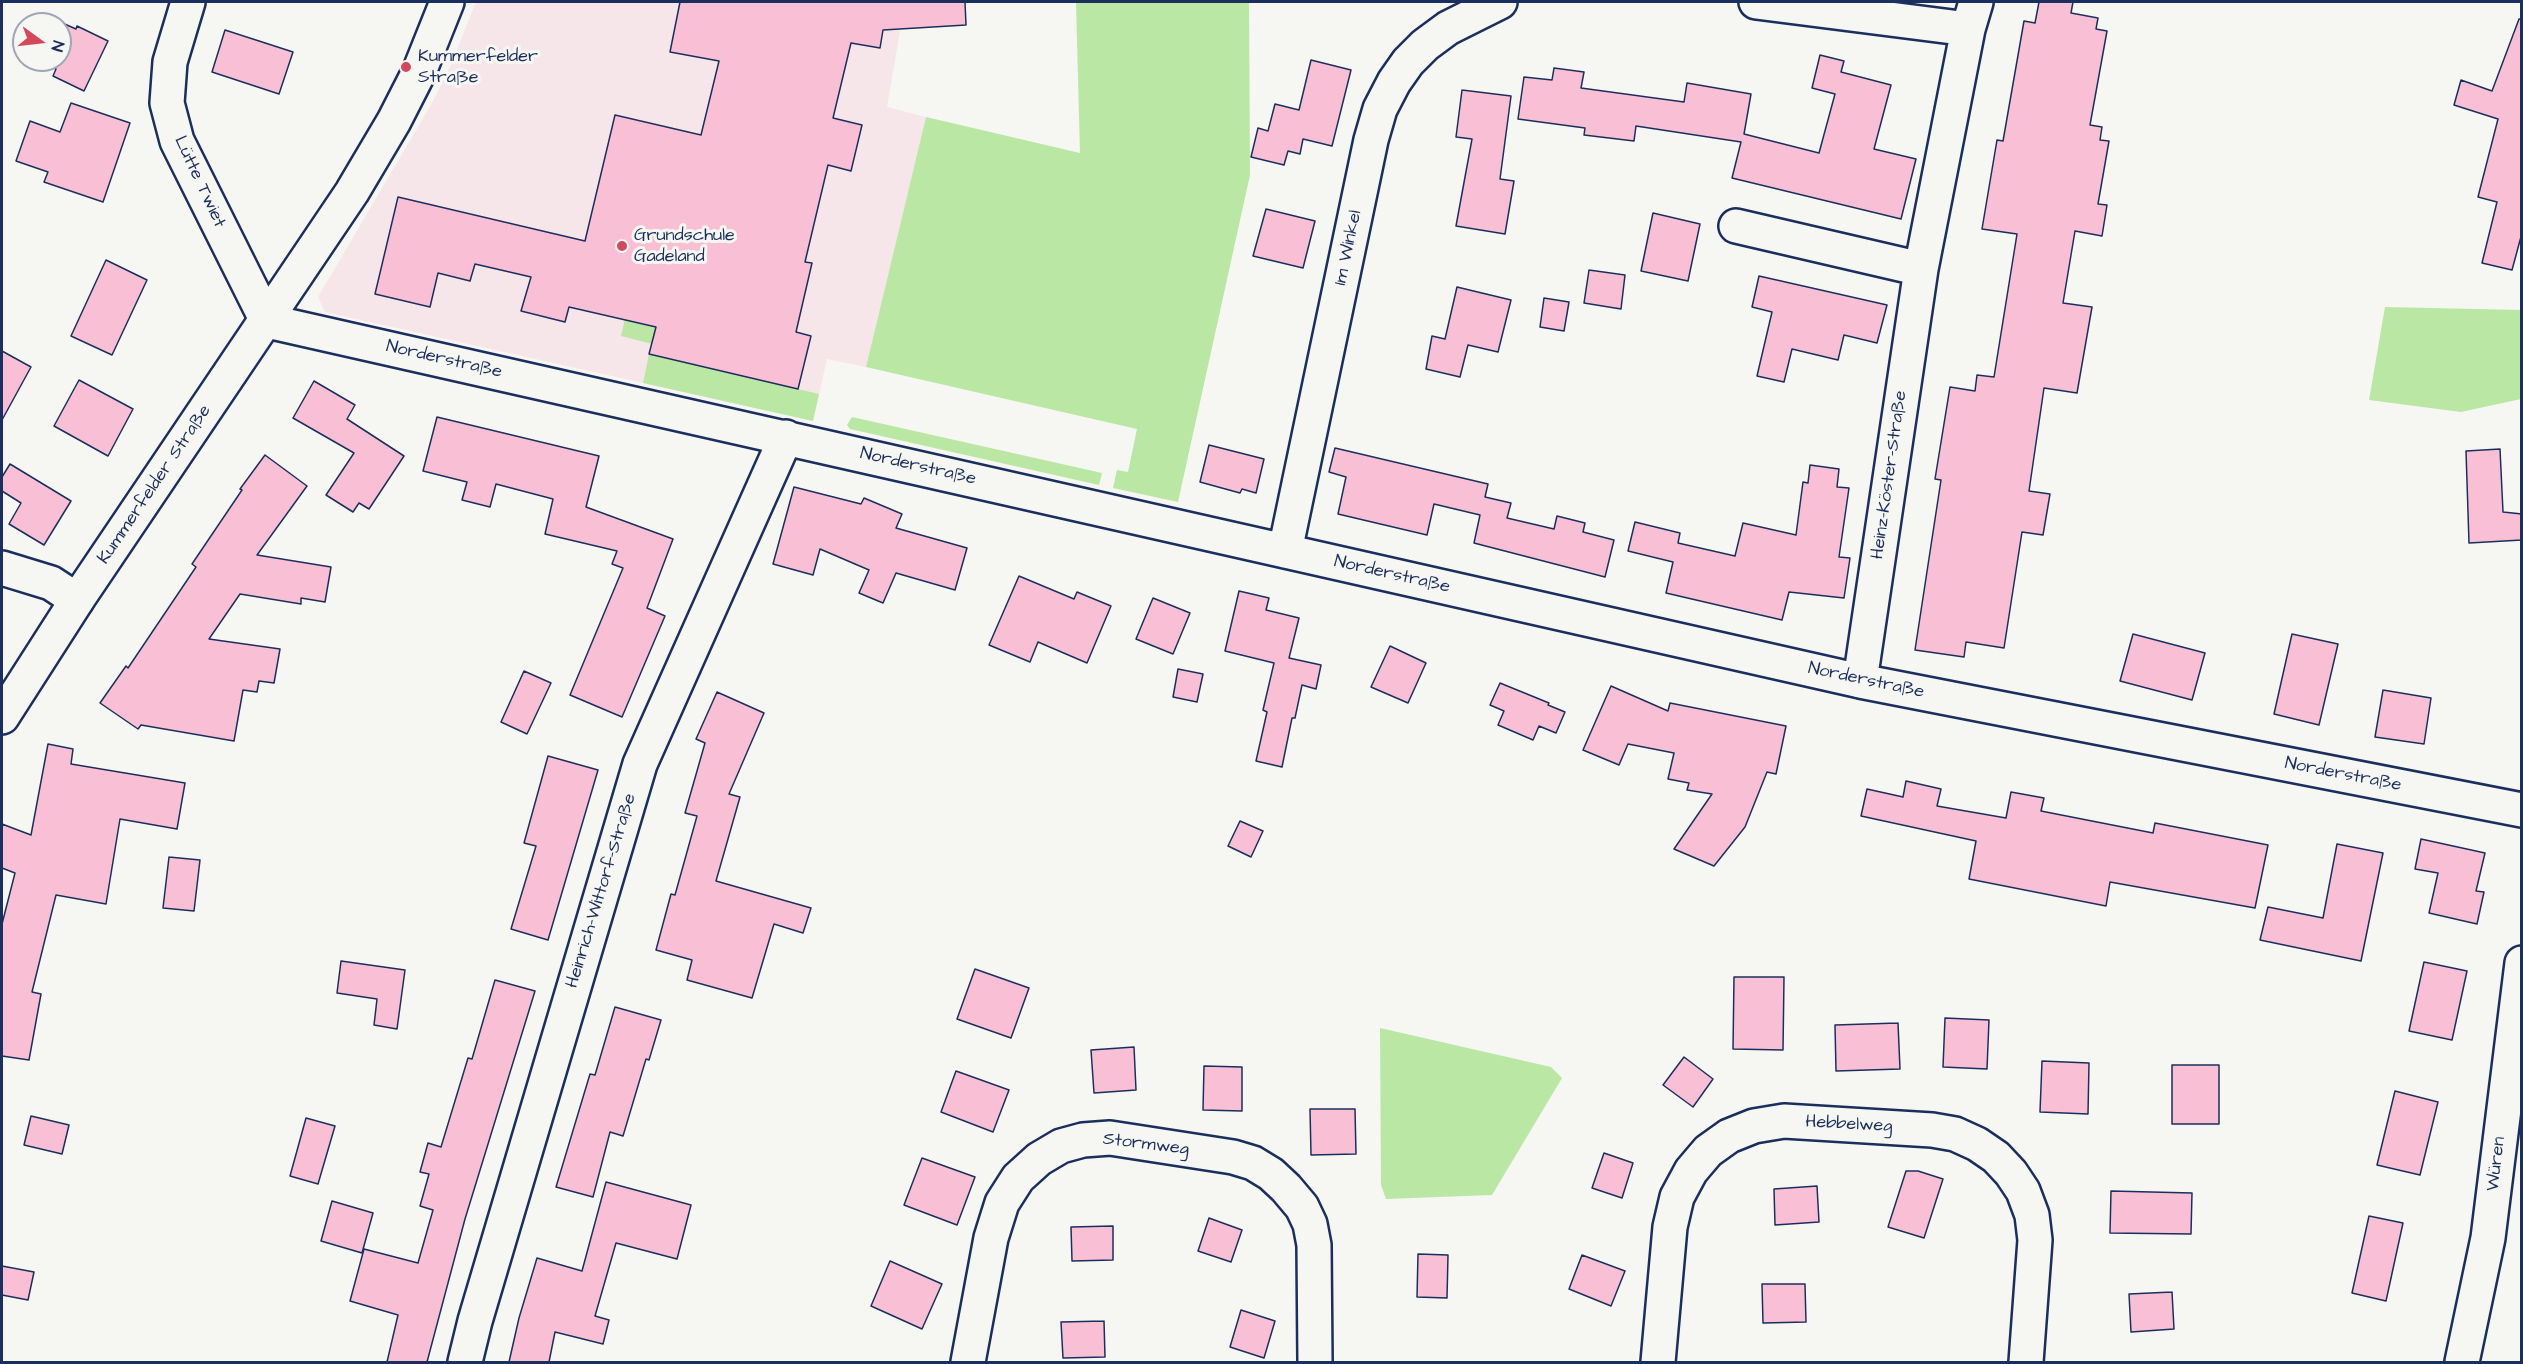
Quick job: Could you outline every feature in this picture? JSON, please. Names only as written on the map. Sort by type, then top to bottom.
[{"type":"street","name":"Lütte Twiet","points":[[188,2],[170,62],[167,103],[177,141],[267,321]]},
{"type":"street","name":"Kummerfelder Straße","points":[[2,717],[77,600],[352,192],[394,121],[418,72],[447,2]]},
{"type":"street","name":"Im Winkel","points":[[1286,551],[1371,140],[1380,109],[1408,62],[1425,45],[1449,28],[1500,2]]},
{"type":"street","points":[[1756,2],[1972,15]]},
{"type":"street","name":"Heinz-Köster-Straße","points":[[1860,681],[1921,269],[1972,15]]},
{"type":"street","points":[[1737,225],[1921,269]]},
{"type":"street","name":"Norderstraße","points":[[267,321],[1860,681],[2522,810]]},
{"type":"street","name":"Heinrich-Wittorf-Straße","points":[[465,1362],[475,1321],[640,764],[786,437]]},
{"type":"street","points":[[2,568],[51,583],[77,600]]},
{"type":"street","name":"Würen","points":[[2462,1362],[2488,1238],[2522,963]]},
{"type":"street","name":"Hebbelweg","points":[[1658,1362],[1670,1227],[1677,1197],[1690,1171],[1708,1151],[1729,1136],[1754,1126],[1784,1121],[1932,1130],[1955,1134],[1977,1143],[1996,1157],[2023,1191],[2033,1224],[2035,1263],[2026,1362]]},
{"type":"street","name":"Stormweg","points":[[968,1362],[991,1238],[1002,1203],[1018,1178],[1038,1159],[1062,1146],[1083,1140],[1110,1138],[1233,1156],[1253,1163],[1271,1174],[1287,1188],[1302,1207],[1310,1224],[1314,1245],[1315,1362]]},
{"type":"shaded area","name":"Grundschule Gadeland","points":[[476,2],[905,2],[887,107],[926,117],[866,367],[827,359],[813,421],[325,312],[318,297],[432,103],[450,67]]},
{"type":"green space","points":[[1076,2],[1249,2],[1250,175],[1178,502],[1113,488],[1117,470],[1128,472],[1137,429],[866,367],[926,117],[1080,153]]},
{"type":"green space","points":[[676,243],[652,344],[621,336],[638,262]]},
{"type":"green space","points":[[2385,307],[2521,310],[2521,399],[2461,412],[2369,400]]},
{"type":"green space","points":[[649,354],[819,394],[813,421],[643,383]]},
{"type":"green space","points":[[852,417],[1102,473],[1099,485],[850,429],[847,425]]},
{"type":"green space","points":[[1380,1028],[1551,1067],[1562,1078],[1492,1195],[1386,1199],[1381,1185]]},
{"type":"building","points":[[680,2],[965,2],[966,25],[883,30],[880,48],[851,43],[833,118],[862,125],[851,171],[828,165],[805,262],[812,263],[796,332],[811,336],[798,389],[649,354],[656,327],[569,307],[565,322],[521,311],[531,277],[475,264],[470,281],[438,273],[430,307],[375,294],[398,197],[585,241],[615,115],[701,135],[719,61],[670,52]]},
{"type":"building","points":[[2039,2],[2073,2],[2071,13],[2098,18],[2096,29],[2107,31],[2090,125],[2102,127],[2100,140],[2109,141],[2098,204],[2107,205],[2102,236],[2075,231],[2063,303],[2092,307],[2077,393],[2044,388],[2029,491],[2050,494],[2043,535],[2022,532],[2004,648],[1966,642],[1964,657],[1915,650],[1941,480],[1935,479],[1950,387],[1975,391],[1977,375],[1994,377],[2017,234],[1982,229],[1997,140],[2003,141],[2024,21],[2035,23]]},
{"type":"building","points":[[2519,19],[2522,19],[2522,233],[2512,270],[2482,263],[2497,202],[2478,197],[2498,119],[2454,105],[2461,80],[2492,91]]},
{"type":"building","points":[[77,26],[108,41],[84,91],[53,76],[55,72],[72,72],[72,27],[76,29]]},
{"type":"building","points":[[225,30],[293,52],[279,94],[212,72]]},
{"type":"building","points":[[1820,55],[1844,61],[1841,72],[1891,85],[1874,149],[1916,159],[1901,219],[1732,178],[1741,142],[1636,126],[1634,141],[1584,135],[1585,128],[1518,119],[1524,77],[1552,80],[1554,68],[1584,72],[1581,88],[1684,102],[1687,83],[1751,94],[1744,134],[1819,153],[1835,94],[1812,88]]},
{"type":"building","points":[[1311,60],[1351,70],[1332,146],[1303,139],[1300,154],[1288,151],[1284,165],[1251,157],[1258,128],[1268,131],[1275,104],[1299,110]]},
{"type":"building","points":[[1462,90],[1511,96],[1500,179],[1514,181],[1505,234],[1456,226],[1472,139],[1456,137]]},
{"type":"building","points":[[71,103],[130,123],[103,202],[44,182],[48,172],[16,161],[30,121],[60,132]]},
{"type":"building","points":[[1266,209],[1315,221],[1303,268],[1253,256]]},
{"type":"building","points":[[1653,213],[1700,224],[1688,281],[1641,271]]},
{"type":"building","points":[[106,260],[147,280],[112,355],[71,336]]},
{"type":"building","points":[[1589,270],[1625,275],[1621,309],[1584,303]]},
{"type":"building","points":[[1759,276],[1887,305],[1877,343],[1844,335],[1838,360],[1792,349],[1784,382],[1757,376],[1772,312],[1752,307]]},
{"type":"building","points":[[1457,287],[1511,300],[1498,352],[1468,345],[1460,377],[1426,369],[1432,336],[1445,339]]},
{"type":"building","points":[[1544,298],[1569,302],[1564,331],[1540,327]]},
{"type":"building","points":[[2,351],[31,367],[2,420]]},
{"type":"building","points":[[79,380],[133,409],[108,456],[54,426]]},
{"type":"building","points":[[314,381],[355,405],[347,419],[404,456],[369,509],[359,503],[353,512],[326,495],[354,453],[293,418]]},
{"type":"building","points":[[437,417],[599,456],[586,507],[673,539],[647,608],[665,616],[622,717],[570,695],[623,568],[612,564],[617,551],[545,534],[553,499],[496,484],[490,507],[462,500],[467,482],[423,471]]},
{"type":"building","points":[[1209,445],[1264,459],[1256,493],[1242,489],[1240,493],[1200,482]]},
{"type":"building","points":[[1335,448],[1488,484],[1485,497],[1511,503],[1507,518],[1554,529],[1557,516],[1585,523],[1583,532],[1614,540],[1605,577],[1474,543],[1480,515],[1434,504],[1427,535],[1338,514],[1346,477],[1329,472]]},
{"type":"building","points":[[2500,449],[2503,512],[2522,514],[2522,540],[2469,543],[2466,451]]},
{"type":"building","points":[[265,455],[307,486],[257,555],[331,567],[325,602],[301,598],[301,604],[240,594],[209,639],[280,649],[274,683],[259,681],[257,692],[243,690],[234,741],[141,725],[138,729],[100,703],[126,666],[128,668],[196,567],[192,564],[242,490],[240,489]]},
{"type":"building","points":[[10,464],[71,501],[44,545],[9,524],[21,503],[2,491],[2,477]]},
{"type":"building","points":[[1810,465],[1839,469],[1837,487],[1849,488],[1839,557],[1850,558],[1844,598],[1789,592],[1782,620],[1666,593],[1673,562],[1628,551],[1635,522],[1680,533],[1678,543],[1735,556],[1743,523],[1796,535],[1803,482],[1808,483]]},
{"type":"building","points":[[794,487],[861,504],[864,498],[902,514],[896,528],[967,548],[955,590],[896,573],[883,603],[859,593],[869,570],[820,549],[813,575],[773,564]]},
{"type":"building","points":[[1019,576],[1074,599],[1077,592],[1111,606],[1087,663],[1038,642],[1030,662],[989,645]]},
{"type":"building","points":[[1239,591],[1269,598],[1266,610],[1299,618],[1289,658],[1321,665],[1316,689],[1302,685],[1295,718],[1292,718],[1282,767],[1256,761],[1267,712],[1263,710],[1274,663],[1225,651]]},
{"type":"building","points":[[1153,598],[1190,613],[1173,654],[1136,639]]},
{"type":"building","points":[[2133,634],[2205,653],[2192,700],[2120,681]]},
{"type":"building","points":[[2292,634],[2338,644],[2319,725],[2274,714]]},
{"type":"building","points":[[1390,646],[1426,663],[1408,703],[1371,687]]},
{"type":"building","points":[[1178,669],[1203,674],[1197,702],[1173,697]]},
{"type":"building","points":[[524,671],[551,683],[527,734],[501,722]]},
{"type":"building","points":[[1500,683],[1565,712],[1556,733],[1539,726],[1533,740],[1498,725],[1504,711],[1490,705]]},
{"type":"building","points":[[1611,686],[1668,711],[1670,703],[1786,726],[1776,774],[1767,772],[1745,827],[1714,866],[1674,849],[1712,794],[1687,790],[1689,783],[1668,779],[1674,753],[1628,744],[1619,765],[1583,750]]},
{"type":"building","points":[[2383,690],[2431,698],[2424,744],[2375,737]]},
{"type":"building","points":[[717,692],[764,713],[729,794],[740,797],[716,881],[811,908],[803,933],[774,924],[752,998],[687,980],[692,960],[656,950],[671,894],[675,895],[697,816],[685,813],[705,743],[696,739]]},
{"type":"building","points":[[48,744],[73,749],[71,764],[185,783],[177,829],[120,819],[106,904],[56,895],[32,992],[41,994],[29,1060],[2,1056],[2,924],[15,873],[2,868],[2,824],[31,835]]},
{"type":"building","points":[[548,756],[598,770],[548,940],[511,929],[536,846],[524,843]]},
{"type":"building","points":[[1906,781],[1941,789],[1937,806],[2006,818],[2011,792],[2044,798],[2041,811],[2153,833],[2155,823],[2268,845],[2255,908],[2110,882],[2106,906],[1969,879],[1976,841],[1861,816],[1867,789],[1903,797]]},
{"type":"building","points":[[1240,821],[1263,831],[1251,857],[1228,846]]},
{"type":"building","points":[[2421,839],[2485,853],[2476,891],[2484,892],[2477,924],[2429,913],[2438,873],[2415,869]]},
{"type":"building","points":[[2337,844],[2383,853],[2361,961],[2260,940],[2268,907],[2323,918]]},
{"type":"building","points":[[169,857],[200,860],[194,911],[163,908]]},
{"type":"building","points":[[341,961],[405,970],[397,1029],[374,1025],[377,999],[337,993]]},
{"type":"building","points":[[2424,962],[2467,971],[2452,1040],[2409,1031]]},
{"type":"building","points":[[975,969],[1029,988],[1011,1038],[957,1019]]},
{"type":"building","points":[[1734,977],[1784,977],[1783,1050],[1733,1049]]},
{"type":"building","points":[[495,980],[535,991],[465,1219],[427,1362],[387,1362],[398,1315],[350,1301],[364,1249],[418,1263],[433,1210],[420,1206],[429,1174],[420,1172],[428,1143],[441,1147],[468,1058],[472,1059]]},
{"type":"building","points":[[615,1007],[661,1020],[649,1060],[646,1059],[623,1136],[610,1132],[593,1197],[556,1187],[590,1074],[595,1075]]},
{"type":"building","points":[[1945,1018],[1989,1020],[1987,1069],[1943,1067]]},
{"type":"building","points":[[1898,1023],[1900,1069],[1836,1071],[1835,1025]]},
{"type":"building","points":[[1134,1047],[1136,1090],[1094,1093],[1091,1050]]},
{"type":"building","points":[[1684,1057],[1713,1079],[1693,1107],[1663,1085]]},
{"type":"building","points":[[2042,1061],[2089,1063],[2088,1114],[2040,1112]]},
{"type":"building","points":[[2172,1065],[2219,1065],[2219,1124],[2172,1124]]},
{"type":"building","points":[[1204,1066],[1242,1067],[1242,1111],[1203,1110]]},
{"type":"building","points":[[956,1071],[1009,1090],[993,1132],[941,1112]]},
{"type":"building","points":[[2395,1091],[2438,1102],[2420,1175],[2377,1165]]},
{"type":"building","points":[[1310,1109],[1355,1109],[1356,1154],[1311,1155]]},
{"type":"building","points":[[31,1116],[69,1125],[62,1154],[24,1145]]},
{"type":"building","points":[[306,1118],[335,1126],[318,1184],[290,1176]]},
{"type":"building","points":[[1604,1153],[1633,1163],[1622,1198],[1592,1188]]},
{"type":"building","points":[[922,1158],[975,1177],[957,1225],[904,1205]]},
{"type":"building","points":[[1906,1171],[1918,1171],[1943,1179],[1924,1238],[1888,1227]]},
{"type":"building","points":[[606,1182],[691,1205],[677,1259],[616,1243],[595,1316],[609,1320],[603,1344],[555,1332],[549,1362],[509,1362],[537,1258],[582,1271]]},
{"type":"building","points":[[1817,1186],[1819,1222],[1775,1225],[1774,1189]]},
{"type":"building","points":[[2111,1191],[2192,1193],[2191,1234],[2110,1233]]},
{"type":"building","points":[[332,1201],[373,1213],[362,1253],[321,1241]]},
{"type":"building","points":[[2369,1216],[2403,1223],[2386,1301],[2352,1293]]},
{"type":"building","points":[[1209,1218],[1242,1230],[1231,1262],[1198,1251]]},
{"type":"building","points":[[1113,1226],[1113,1260],[1072,1261],[1071,1227]]},
{"type":"building","points":[[1418,1254],[1448,1255],[1447,1298],[1417,1297]]},
{"type":"building","points":[[1582,1255],[1625,1271],[1611,1306],[1569,1289]]},
{"type":"building","points":[[890,1261],[942,1284],[922,1329],[871,1306]]},
{"type":"building","points":[[2,1266],[34,1272],[28,1300],[2,1295]]},
{"type":"building","points":[[1762,1284],[1805,1284],[1806,1322],[1763,1323]]},
{"type":"building","points":[[2172,1292],[2174,1329],[2131,1332],[2129,1294]]},
{"type":"building","points":[[1241,1310],[1275,1321],[1264,1358],[1230,1347]]},
{"type":"building","points":[[1104,1321],[1105,1357],[1063,1358],[1061,1322]]},
{"type":"place","name":"Kummerfelder Straße","points":[[406,67]]},
{"type":"place","name":"Grundschule Gadeland","points":[[622,246]]}]
